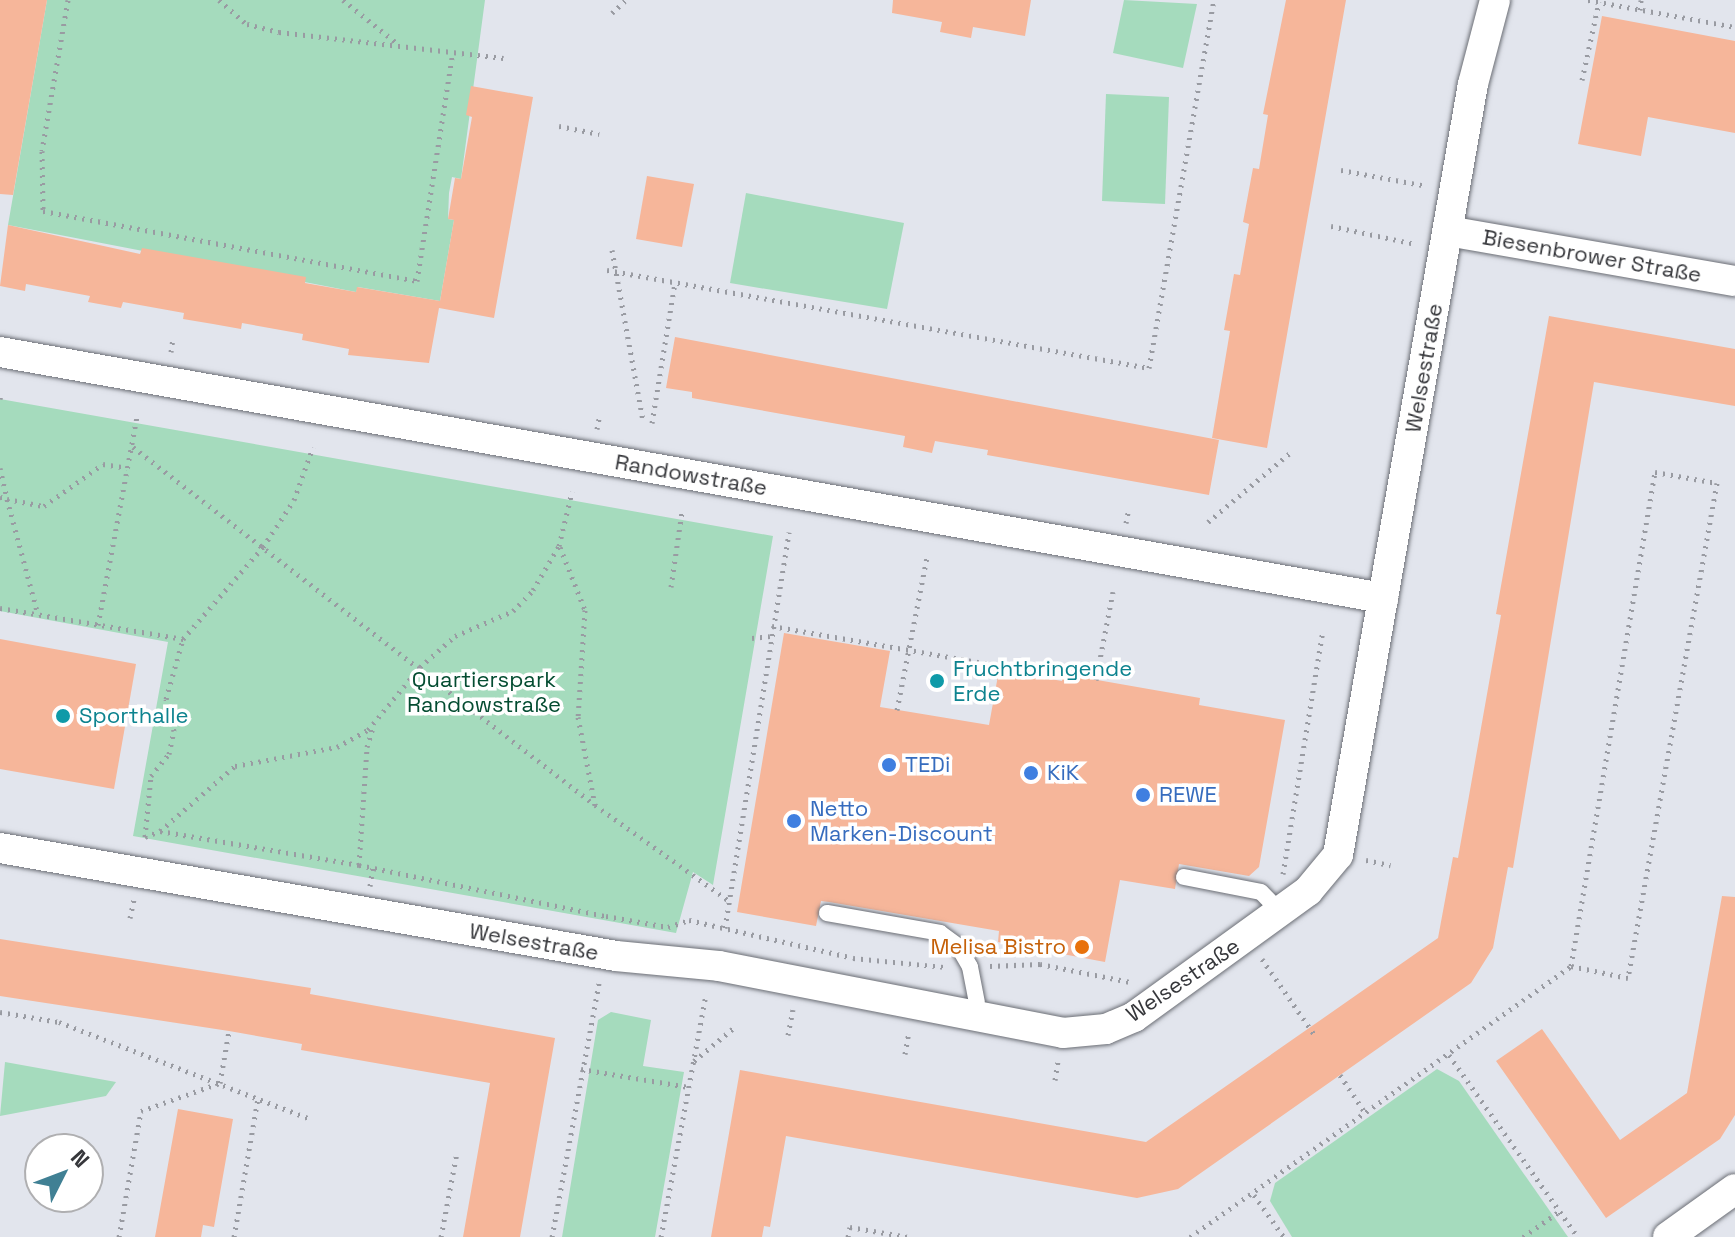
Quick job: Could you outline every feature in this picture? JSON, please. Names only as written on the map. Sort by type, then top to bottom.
[{"type":"street","name":"Welsestraße","points":[[0,848],[604,954],[719,966],[1069,1034],[1106,1029],[1134,1017],[1271,902],[1324,877],[1338,855],[1478,59],[1495,0]]},
{"type":"street","name":"Biesenbrower Straße","points":[[1446,240],[1735,281]]},
{"type":"street","name":"Randowstraße","points":[[0,352],[1383,598]]},
{"type":"street","points":[[1668,1237],[1735,1189]]},
{"type":"lane","points":[[1184,877],[1271,902]]},
{"type":"lane","points":[[827,913],[940,933],[958,946],[970,967],[977,1002]]},
{"type":"path","points":[[68,0],[42,151],[43,211],[417,281],[453,52]]},
{"type":"path","points":[[219,0],[247,24],[268,30],[503,58]]},
{"type":"path","points":[[343,0],[400,46]]},
{"type":"path","points":[[612,13],[626,0]]},
{"type":"path","points":[[607,270],[1149,368],[1214,0]]},
{"type":"path","points":[[1588,0],[1735,27]]},
{"type":"path","points":[[1640,10],[1641,0]]},
{"type":"path","points":[[1582,80],[1599,2]]},
{"type":"path","points":[[559,126],[599,134]]},
{"type":"path","points":[[1341,170],[1455,192]]},
{"type":"path","points":[[1331,226],[1446,240]]},
{"type":"path","points":[[612,250],[643,421]]},
{"type":"path","points":[[652,423],[675,282]]},
{"type":"path","points":[[0,399],[1,393]]},
{"type":"path","points":[[98,625],[137,417]]},
{"type":"path","points":[[133,447],[595,805],[729,901]]},
{"type":"path","points":[[313,447],[294,500],[263,547],[183,639],[166,699],[174,731],[169,754],[151,776],[145,837],[160,831],[235,766],[337,747],[375,722],[420,667],[455,636],[513,611],[533,590],[559,546],[572,492]]},
{"type":"path","points":[[1208,522],[1290,453]]},
{"type":"path","points":[[3,498],[44,506],[103,464],[127,468]]},
{"type":"path","points":[[0,468],[3,498],[38,615]]},
{"type":"path","points":[[1190,1237],[1254,1195],[1571,966],[1655,472],[1717,483],[1628,978],[1571,966]]},
{"type":"path","points":[[671,587],[682,512]]},
{"type":"path","points":[[725,928],[789,532]]},
{"type":"path","points":[[559,546],[585,610],[578,717],[595,805]]},
{"type":"path","points":[[897,710],[927,557]]},
{"type":"path","points":[[1096,680],[1113,592]]},
{"type":"path","points":[[0,608],[183,639]]},
{"type":"path","points":[[772,626],[1059,676]]},
{"type":"path","points":[[1271,902],[1283,874],[1323,630]]},
{"type":"path","points":[[752,638],[770,636]]},
{"type":"path","points":[[359,865],[367,747],[375,722]]},
{"type":"path","points":[[160,831],[359,865],[668,927],[689,920],[853,958],[925,968],[1040,964],[1131,982],[1142,979]]},
{"type":"path","points":[[552,1237],[604,954]]},
{"type":"path","points":[[1265,962],[1316,1037]]},
{"type":"path","points":[[661,1237],[709,979],[719,966]]},
{"type":"path","points":[[0,1012],[59,1022],[311,1119]]},
{"type":"path","points":[[694,1062],[736,1026]]},
{"type":"path","points":[[220,1083],[229,1031]]},
{"type":"path","points":[[1449,1055],[1578,1237]]},
{"type":"path","points":[[581,1069],[689,1087]]},
{"type":"path","points":[[1340,1075],[1366,1114]]},
{"type":"path","points":[[119,1237],[141,1111],[220,1083]]},
{"type":"path","points":[[234,1237],[258,1098]]},
{"type":"path","points":[[441,1237],[457,1152]]},
{"type":"path","points":[[1254,1195],[1284,1237]]},
{"type":"path","points":[[1523,1237],[1560,1211]]},
{"type":"path","points":[[848,1237],[850,1227],[908,1237]]},
{"type":"green space","points":[[47,0],[485,0],[461,179],[452,177],[449,193],[448,219],[454,220],[440,301],[358,287],[356,292],[8,225]]},
{"type":"green space","points":[[1124,0],[1197,4],[1183,68],[1113,53]]},
{"type":"green space","points":[[1106,94],[1169,97],[1165,204],[1102,201]]},
{"type":"green space","points":[[746,193],[904,223],[887,309],[730,283]]},
{"type":"green space","name":"Quartierspark Randowstraße","points":[[0,399],[773,536],[713,885],[693,872],[676,933],[133,836],[168,642],[0,611]]},
{"type":"green space","points":[[611,1012],[651,1020],[643,1066],[684,1072],[655,1237],[562,1237],[598,1020]]},
{"type":"green space","points":[[5,1062],[116,1082],[106,1096],[0,1116]]},
{"type":"green space","points":[[1437,1069],[1459,1081],[1568,1237],[1292,1237],[1270,1201],[1275,1183]]},
{"type":"building","points":[[0,0],[47,0],[13,195],[0,194]]},
{"type":"building","points":[[893,0],[1031,0],[1025,36],[973,27],[971,38],[940,32],[942,22],[892,13]]},
{"type":"building","points":[[1286,0],[1346,0],[1267,448],[1212,438],[1230,331],[1224,330],[1234,274],[1240,275],[1249,224],[1243,222],[1253,168],[1259,169],[1268,115],[1263,114]]},
{"type":"building","points":[[1602,16],[1735,41],[1735,133],[1648,117],[1641,156],[1578,144]]},
{"type":"building","points":[[471,86],[533,97],[494,318],[439,308],[429,363],[348,355],[349,349],[302,340],[303,334],[242,323],[241,329],[183,319],[184,313],[123,302],[121,308],[88,302],[90,296],[26,284],[25,291],[0,286],[8,225],[140,254],[142,248],[306,277],[305,283],[356,292],[357,287],[440,301],[454,220],[448,219],[455,178],[461,179],[472,117],[466,115]]},
{"type":"building","points":[[647,176],[694,184],[682,247],[636,239]]},
{"type":"building","points":[[1549,316],[1735,349],[1735,406],[1594,382],[1513,868],[1508,867],[1493,948],[1471,983],[1178,1189],[1137,1198],[786,1136],[770,1227],[764,1226],[762,1237],[711,1237],[740,1070],[1146,1142],[1438,938],[1453,857],[1458,858],[1501,615],[1496,614]]},
{"type":"building","points":[[675,337],[1219,440],[1209,495],[987,455],[988,450],[935,441],[932,453],[903,447],[905,436],[692,398],[692,392],[666,388]]},
{"type":"building","points":[[784,633],[890,651],[880,707],[989,725],[999,670],[1062,681],[1063,674],[1200,698],[1199,705],[1285,720],[1259,867],[1249,876],[1179,864],[1175,889],[1120,880],[1105,962],[998,942],[999,931],[829,902],[821,901],[816,926],[737,912]]},
{"type":"building","name":"Sporthalle","points":[[0,639],[136,664],[114,789],[0,769]]},
{"type":"building","points":[[1722,896],[1735,897],[1735,1115],[1720,1139],[1606,1218],[1496,1061],[1542,1029],[1620,1140],[1687,1093]]},
{"type":"building","points":[[0,939],[311,988],[310,994],[555,1038],[520,1237],[463,1237],[490,1083],[301,1050],[302,1044],[229,1031],[0,996]]},
{"type":"building","points":[[178,1109],[233,1119],[214,1227],[203,1225],[201,1237],[155,1237]]},
{"type":"place","name":"Fruchtbringende Erde","points":[[937,681]]},
{"type":"place","name":"Sporthalle","points":[[63,716]]},
{"type":"place","name":"TEDi","points":[[889,765]]},
{"type":"place","name":"KiK","points":[[1031,773]]},
{"type":"place","name":"REWE","points":[[1143,795]]},
{"type":"place","name":"Netto Marken-Discount","points":[[794,821]]},
{"type":"place","name":"Melisa Bistro","points":[[1082,947]]}]
